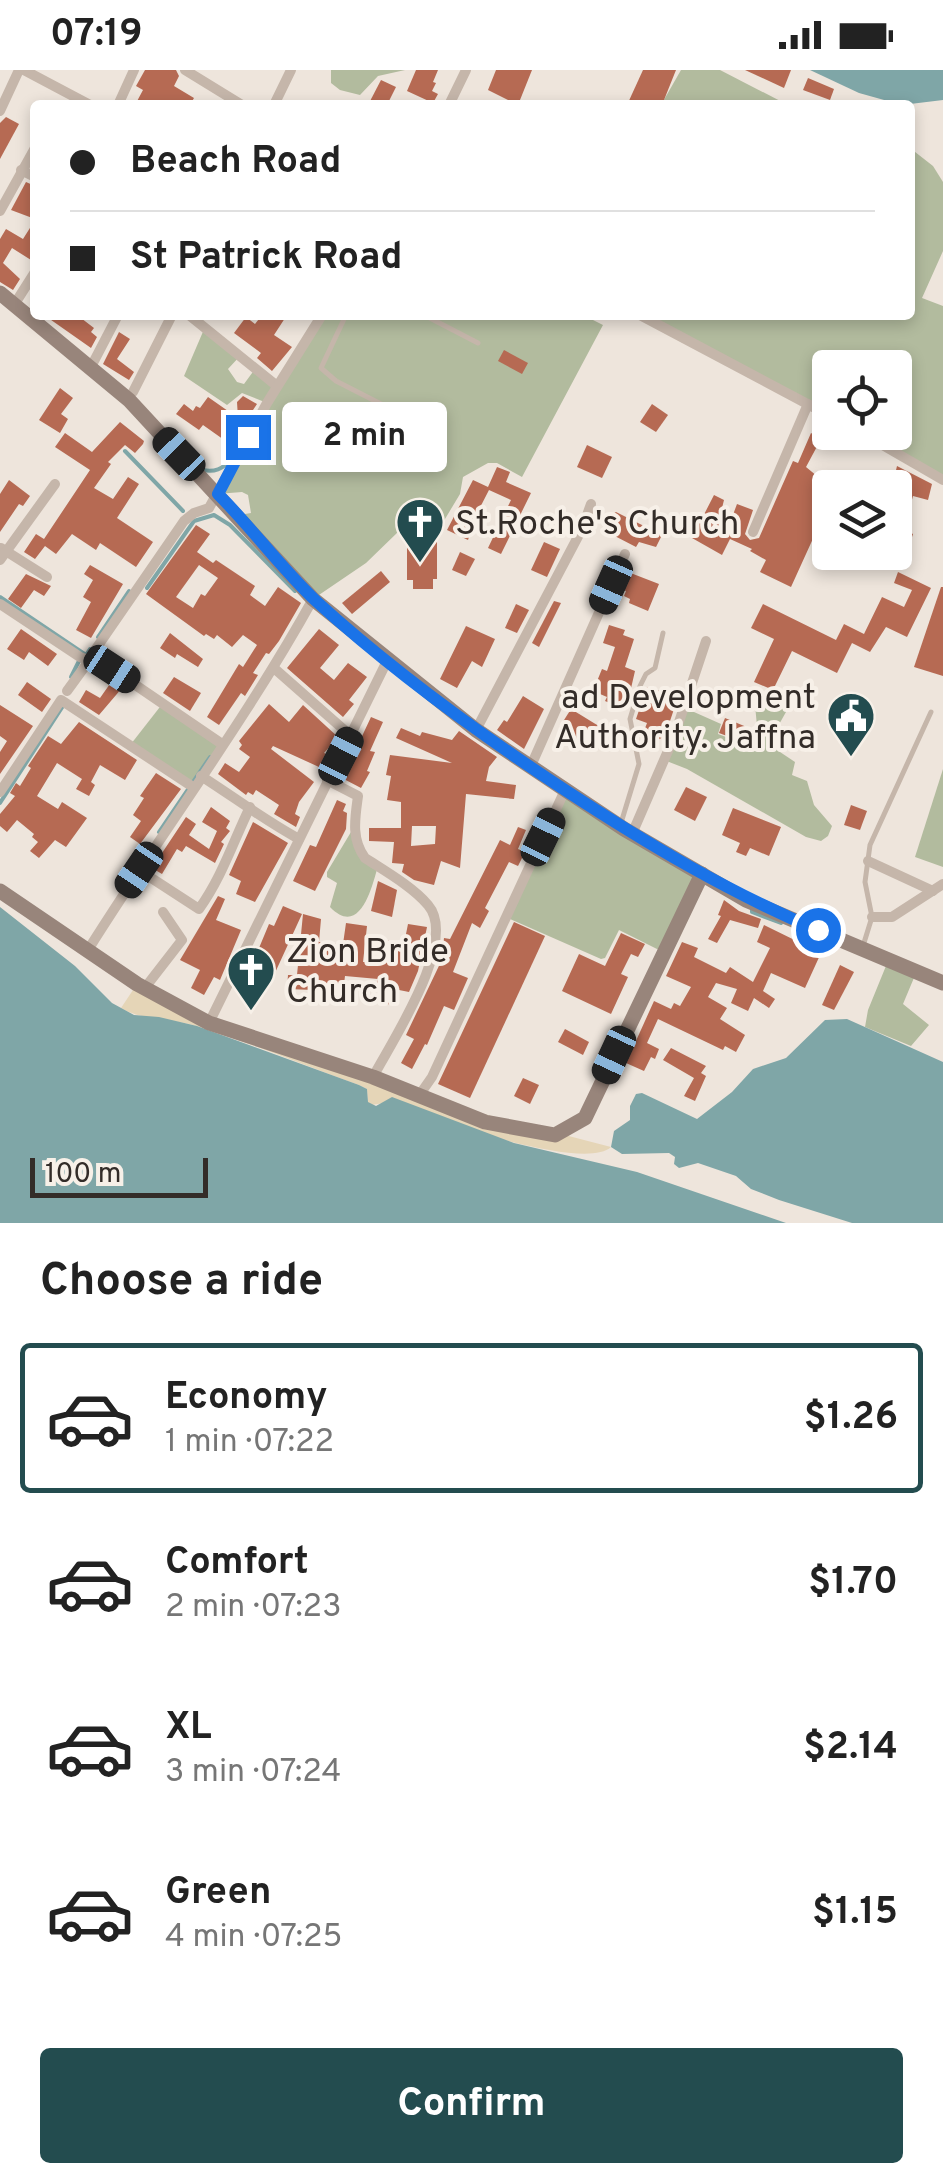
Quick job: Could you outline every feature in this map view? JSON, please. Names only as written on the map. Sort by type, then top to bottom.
[{"type":"main road","points":[[0,293],[30,318]]},
{"type":"main road","points":[[32,320],[129,400],[314,599],[476,730],[626,830],[746,900],[943,984]]},
{"type":"main road","points":[[0,891],[144,989],[209,1023],[373,1078],[485,1122],[555,1135],[584,1118],[702,874]]},
{"type":"street","points":[[0,111],[22,70],[80,100]]},
{"type":"street","points":[[120,100],[134,70]]},
{"type":"street","points":[[185,70],[234,100]]},
{"type":"street","points":[[276,100],[290,70]]},
{"type":"street","points":[[451,100],[466,70]]},
{"type":"street","points":[[56,100],[58,89]]},
{"type":"street","points":[[0,210],[30,156]]},
{"type":"street","points":[[21,170],[30,174]]},
{"type":"street","points":[[14,305],[30,280]]},
{"type":"street","points":[[93,363],[115,320]]},
{"type":"street","points":[[133,392],[169,320]]},
{"type":"street","points":[[196,320],[277,386]]},
{"type":"street","points":[[66,691],[184,522],[194,513],[210,508],[277,386],[319,320]]},
{"type":"street","points":[[649,320],[812,406]]},
{"type":"street","points":[[753,532],[808,404]]},
{"type":"street","points":[[891,450],[943,480]]},
{"type":"street","points":[[48,578],[2,553],[55,484]]},
{"type":"street","points":[[476,730],[582,530],[590,504]]},
{"type":"street","points":[[530,768],[625,554]]},
{"type":"street","points":[[88,950],[275,668],[314,599]]},
{"type":"street","points":[[0,604],[112,669],[222,744]]},
{"type":"street","points":[[626,830],[674,737],[706,641]]},
{"type":"street","points":[[209,1023],[387,661]]},
{"type":"street","points":[[275,668],[351,736]]},
{"type":"street","points":[[0,792],[60,700],[194,787]]},
{"type":"street","points":[[201,776],[299,839]]},
{"type":"street","points":[[328,780],[358,796],[354,827],[358,848],[365,858],[430,906],[439,928],[419,990],[373,1078]]},
{"type":"street","points":[[418,1097],[432,1078],[565,790]]},
{"type":"street","points":[[139,870],[199,909],[232,856],[233,842],[250,807]]},
{"type":"street","points":[[868,862],[938,888]]},
{"type":"street","points":[[872,916],[892,918],[938,888]]},
{"type":"street","points":[[144,989],[182,940],[163,912]]},
{"type":"lane","points":[[344,320],[321,368],[336,381],[430,429]]},
{"type":"lane","points":[[433,320],[478,344]]},
{"type":"lane","points":[[626,830],[639,764],[630,719],[640,686],[646,674],[655,668],[663,634]]},
{"type":"lane","points":[[862,949],[872,916],[865,882],[870,845],[931,712]]},
{"type":"green space","points":[[331,70],[405,70],[378,76],[360,95],[340,90],[331,83]]},
{"type":"green space","points":[[681,70],[720,70],[778,100],[664,100]]},
{"type":"green space","points":[[915,152],[933,166],[943,182],[943,251],[922,298],[943,306],[943,480],[890,450],[912,450],[912,350],[812,350],[812,406],[649,320],[915,320]]},
{"type":"green space","points":[[319,320],[593,320],[603,325],[522,477],[497,463],[488,463],[463,477],[460,494],[442,524],[398,532],[366,563],[313,599],[239,515],[251,513],[248,495],[217,494],[267,403],[242,393],[227,405],[184,376],[205,327],[240,356],[228,369],[237,382],[244,384],[255,369],[277,386]]},
{"type":"green space","points":[[767,692],[795,696],[768,744],[795,762],[792,775],[807,781],[814,805],[832,826],[821,841],[806,837],[687,769],[664,760],[685,708],[721,724],[718,734],[745,744],[757,726],[755,705]]},
{"type":"green space","points":[[163,703],[220,743],[193,787],[131,744]]},
{"type":"green space","points":[[943,769],[943,867],[915,857]]},
{"type":"green space","points":[[565,790],[702,874],[663,952],[619,930],[601,959],[510,919]]},
{"type":"green space","points":[[354,827],[358,848],[378,866],[363,906],[349,917],[330,907],[337,883],[327,877],[327,872]]},
{"type":"green space","points":[[888,961],[916,973],[903,1004],[929,1025],[911,1046],[865,1027]]},
{"type":"sand","points":[[137,984],[172,1005],[418,1097],[611,1147],[595,1153],[537,1148],[384,1103],[371,1105],[367,1089],[359,1085],[187,1023],[121,1008]]},
{"type":"water","points":[[810,70],[943,70],[943,100],[915,103],[915,100],[884,100]]},
{"type":"water","points":[[0,907],[75,966],[112,1003],[134,1015],[197,1026],[359,1085],[367,1089],[368,1102],[376,1106],[392,1097],[514,1143],[637,1172],[786,1223],[0,1223]]},
{"type":"water","points":[[847,1019],[943,1062],[943,1223],[852,1223],[779,1200],[751,1189],[736,1176],[698,1163],[679,1168],[669,1153],[622,1154],[611,1147],[614,1131],[630,1120],[630,1106],[636,1094],[642,1093],[697,1119],[732,1092],[753,1069],[786,1058],[825,1020]]},
{"type":"building","points":[[145,70],[176,70],[179,76],[174,86],[194,98],[138,100],[143,90],[136,86]]},
{"type":"building","points":[[416,70],[438,70],[432,91],[438,94],[435,100],[407,91]]},
{"type":"building","points":[[496,70],[532,70],[520,100],[508,100],[488,90]]},
{"type":"building","points":[[643,70],[676,70],[664,100],[629,100]]},
{"type":"building","points":[[745,70],[791,70],[784,88]]},
{"type":"building","points":[[808,78],[834,89],[830,100],[803,90]]},
{"type":"building","points":[[381,80],[396,87],[390,100],[371,100]]},
{"type":"building","points":[[6,117],[19,124],[0,159],[0,123]]},
{"type":"building","points":[[26,182],[30,184],[30,217],[11,210]]},
{"type":"building","points":[[30,228],[30,259],[12,248],[3,263],[20,279],[13,290],[0,282],[0,239],[6,229],[23,239]]},
{"type":"building","points":[[51,320],[84,320],[94,328],[91,332],[97,337],[91,348]]},
{"type":"building","points":[[244,320],[255,324],[258,320],[284,320],[274,335],[292,347],[272,371],[257,358],[261,353],[234,333]]},
{"type":"building","points":[[119,332],[130,339],[117,359],[134,372],[129,380],[103,364]]},
{"type":"building","points":[[504,350],[528,363],[522,374],[498,361]]},
{"type":"building","points":[[60,388],[73,398],[61,414],[68,419],[60,433],[39,420]]},
{"type":"building","points":[[243,396],[257,404],[227,442],[203,425],[199,430],[176,414],[184,404],[193,411],[196,406],[200,408],[208,397],[238,418],[237,402]]},
{"type":"building","points":[[652,404],[668,415],[656,432],[640,422]]},
{"type":"building","points":[[120,422],[143,444],[135,453],[125,445],[108,462],[111,464],[94,488],[113,499],[128,477],[139,484],[117,518],[153,542],[136,567],[100,543],[96,550],[72,534],[56,554],[45,546],[35,559],[24,552],[36,534],[44,539],[90,470],[55,447],[65,433],[92,452]]},
{"type":"building","points":[[811,433],[812,450],[815,450],[806,467],[812,472],[812,541],[791,587],[760,572],[766,560],[752,549],[730,539],[722,555],[692,538],[714,495],[724,500],[720,516],[731,520],[737,504],[753,510],[745,534],[750,540],[759,538],[793,461],[798,463]]},
{"type":"building","points":[[587,445],[612,457],[602,478],[577,467]]},
{"type":"building","points":[[497,467],[510,472],[506,482],[531,493],[501,554],[488,548],[511,500],[489,490],[470,527],[468,540],[447,530],[473,480],[488,487]]},
{"type":"building","points":[[912,474],[932,484],[928,500],[913,496],[912,500]]},
{"type":"building","points":[[9,480],[30,496],[23,506],[19,504],[0,532],[0,494]]},
{"type":"building","points":[[616,512],[662,535],[656,547],[639,542],[636,547],[607,532],[605,519]]},
{"type":"building","points":[[196,525],[210,534],[197,552],[255,586],[250,595],[265,606],[278,587],[301,603],[279,641],[253,673],[258,675],[245,696],[241,693],[219,725],[207,717],[239,664],[243,667],[257,645],[243,635],[232,647],[217,635],[214,639],[204,636],[146,594]],"holes":[[[199,565],[218,578],[193,608],[176,597]]]},
{"type":"building","points":[[407,534],[437,534],[437,579],[433,579],[433,589],[413,589],[413,580],[407,580]]},
{"type":"building","points":[[544,542],[560,549],[547,577],[531,570]]},
{"type":"building","points":[[460,552],[475,559],[466,576],[452,570]]},
{"type":"building","points":[[90,565],[123,584],[91,638],[76,630],[91,602],[83,597],[93,580],[84,574]]},
{"type":"building","points":[[381,571],[390,582],[352,614],[342,603]]},
{"type":"building","points":[[628,572],[659,584],[648,611],[629,603],[630,599],[624,596],[626,591],[621,589]]},
{"type":"building","points":[[898,572],[931,588],[907,637],[886,627],[870,652],[852,643],[837,673],[792,651],[773,690],[754,682],[774,639],[751,628],[763,604],[836,640],[844,624],[864,634],[882,597],[904,607],[912,590],[894,583]]},
{"type":"building","points":[[26,574],[51,586],[44,596],[34,590],[21,608],[8,599]]},
{"type":"building","points":[[943,587],[943,676],[914,667]]},
{"type":"building","points":[[554,601],[561,603],[539,647],[532,643]]},
{"type":"building","points":[[516,604],[529,610],[517,633],[505,628]]},
{"type":"building","points":[[609,625],[625,630],[623,635],[634,639],[625,667],[635,671],[626,710],[593,691],[602,669],[607,671],[615,647],[603,643]]},
{"type":"building","points":[[466,626],[495,639],[482,667],[472,661],[457,688],[440,679]]},
{"type":"building","points":[[21,629],[57,654],[48,666],[29,652],[24,660],[7,649]]},
{"type":"building","points":[[319,629],[339,645],[320,668],[334,680],[348,663],[367,677],[349,700],[354,704],[343,717],[287,668]]},
{"type":"building","points":[[170,633],[203,659],[198,667],[160,648]]},
{"type":"building","points":[[174,677],[201,693],[190,711],[163,693]]},
{"type":"building","points":[[112,681],[122,688],[99,715],[79,702],[86,690],[100,698]]},
{"type":"building","points":[[27,682],[51,699],[42,712],[18,695]]},
{"type":"building","points":[[647,687],[678,697],[665,736],[647,746],[652,734],[644,731],[647,723],[636,719]]},
{"type":"building","points":[[523,696],[544,709],[524,749],[497,730],[504,720],[507,722]]},
{"type":"building","points":[[269,704],[289,722],[303,705],[338,737],[324,753],[329,755],[319,767],[273,746],[271,749],[314,782],[299,802],[296,827],[274,814],[279,805],[256,790],[253,795],[246,795],[218,774],[225,763],[239,772],[250,757],[239,749],[239,741]]},
{"type":"building","points":[[0,705],[33,726],[0,774],[0,752],[7,741],[0,736]]},
{"type":"building","points":[[571,709],[602,728],[589,748],[559,728]]},
{"type":"building","points":[[371,717],[383,722],[370,751],[375,752],[367,771],[370,772],[361,788],[340,777]]},
{"type":"building","points":[[725,718],[749,728],[743,742],[719,733]]},
{"type":"building","points":[[79,722],[137,760],[125,780],[100,765],[89,796],[76,789],[82,779],[57,763],[37,796],[58,809],[62,802],[87,818],[66,847],[55,840],[39,858],[30,851],[38,842],[32,837],[34,834],[17,820],[7,832],[0,826],[0,814],[15,796],[10,793],[16,783],[20,786],[48,736],[61,744]]},
{"type":"building","points":[[401,728],[420,736],[422,732],[452,740],[459,731],[497,757],[489,767],[486,781],[516,785],[514,799],[466,794],[460,868],[441,861],[434,885],[414,880],[402,872],[404,864],[392,863],[394,842],[369,841],[369,828],[401,828],[401,802],[387,800],[390,755],[452,763],[396,738]],"holes":[[[412,826],[436,826],[435,844],[411,846]]]},
{"type":"building","points":[[156,773],[181,789],[140,844],[130,837],[141,821],[133,815]]},
{"type":"building","points":[[686,787],[707,797],[695,821],[674,810]]},
{"type":"building","points":[[337,800],[346,804],[346,829],[315,891],[293,881],[310,845],[316,847]]},
{"type":"building","points":[[851,805],[867,811],[860,830],[844,825]]},
{"type":"building","points":[[211,807],[230,821],[226,828],[230,831],[221,842],[224,844],[215,863],[186,846],[182,852],[177,849],[162,874],[152,868],[186,817],[196,824],[189,835],[209,849],[217,831],[202,822]]},
{"type":"building","points":[[733,808],[781,827],[769,856],[750,848],[746,856],[736,852],[740,843],[722,835]]},
{"type":"building","points":[[253,822],[288,843],[255,902],[236,894],[241,881],[229,875]]},
{"type":"building","points":[[518,827],[526,830],[518,849],[525,852],[518,866],[509,862],[485,908],[489,911],[480,928],[472,923],[453,972],[468,978],[454,1010],[444,1006],[412,1069],[401,1063],[414,1039],[406,1035],[447,949],[443,947],[444,938],[450,939],[500,840],[510,845]]},
{"type":"building","points":[[378,881],[397,890],[392,917],[371,911]]},
{"type":"building","points":[[218,896],[225,899],[216,920],[241,930],[220,980],[214,977],[204,995],[191,988],[200,970],[180,960]]},
{"type":"building","points":[[724,900],[761,919],[758,928],[730,920],[717,943],[708,939],[721,916],[718,915]]},
{"type":"building","points":[[283,906],[302,914],[274,975],[268,974],[262,992],[243,986],[256,947],[259,948],[269,924],[274,926]]},
{"type":"building","points":[[303,914],[321,919],[319,942],[343,944],[346,923],[367,926],[363,962],[381,963],[385,940],[404,944],[408,924],[427,927],[418,971],[409,992],[399,990],[398,1005],[386,1004],[387,988],[376,985],[378,979],[345,976],[342,1000],[313,997],[314,990],[287,989],[288,975],[297,975]]},
{"type":"building","points":[[514,922],[545,936],[470,1098],[438,1084]]},
{"type":"building","points":[[764,925],[821,953],[805,988],[771,973],[763,991],[775,999],[769,1008],[754,998],[748,1011],[731,1003],[737,989],[716,983],[708,997],[727,1008],[720,1019],[745,1035],[736,1052],[725,1046],[723,1050],[658,1019],[647,1043],[659,1049],[655,1059],[651,1057],[644,1071],[626,1063],[654,1001],[671,1009],[674,1003],[680,1006],[691,987],[666,976],[682,942],[698,948],[694,957],[726,973],[730,967],[753,982],[770,948],[757,942]]},
{"type":"building","points":[[621,933],[645,944],[638,957],[631,954],[621,974],[628,977],[611,1014],[562,991],[579,954],[605,966]]},
{"type":"building","points":[[840,965],[854,972],[834,1010],[822,1005]]},
{"type":"building","points":[[565,1029],[589,1042],[583,1055],[558,1042]]},
{"type":"building","points":[[671,1048],[706,1066],[695,1101],[684,1096],[694,1078],[663,1060]]},
{"type":"building","points":[[523,1078],[539,1085],[530,1104],[514,1096]]},
{"type":"waterway","points":[[203,470],[223,466],[243,436]]},
{"type":"waterway","points":[[125,451],[183,511]]},
{"type":"waterway","points":[[147,588],[194,521],[214,515],[230,525],[295,591]]},
{"type":"waterway","points":[[98,637],[129,591]]},
{"type":"waterway","points":[[0,597],[86,655],[90,649]]},
{"type":"waterway","points":[[71,677],[79,661]]},
{"type":"waterway","points":[[0,803],[63,706]]},
{"type":"waterway","points":[[159,832],[210,757]]},
{"type":"waterway","points":[[752,907],[752,912],[781,923]]},
{"type":"place","name":"St.Roche's Church","points":[[420,564]]},
{"type":"place","name":"ad Development Authority. Jaffna","points":[[851,758]]},
{"type":"place","name":"Zion Bride Church","points":[[251,1012]]},
{"type":"route","points":[[248,437],[218,494],[314,599],[387,661],[530,768],[624,829],[746,900],[818,930]]}]
